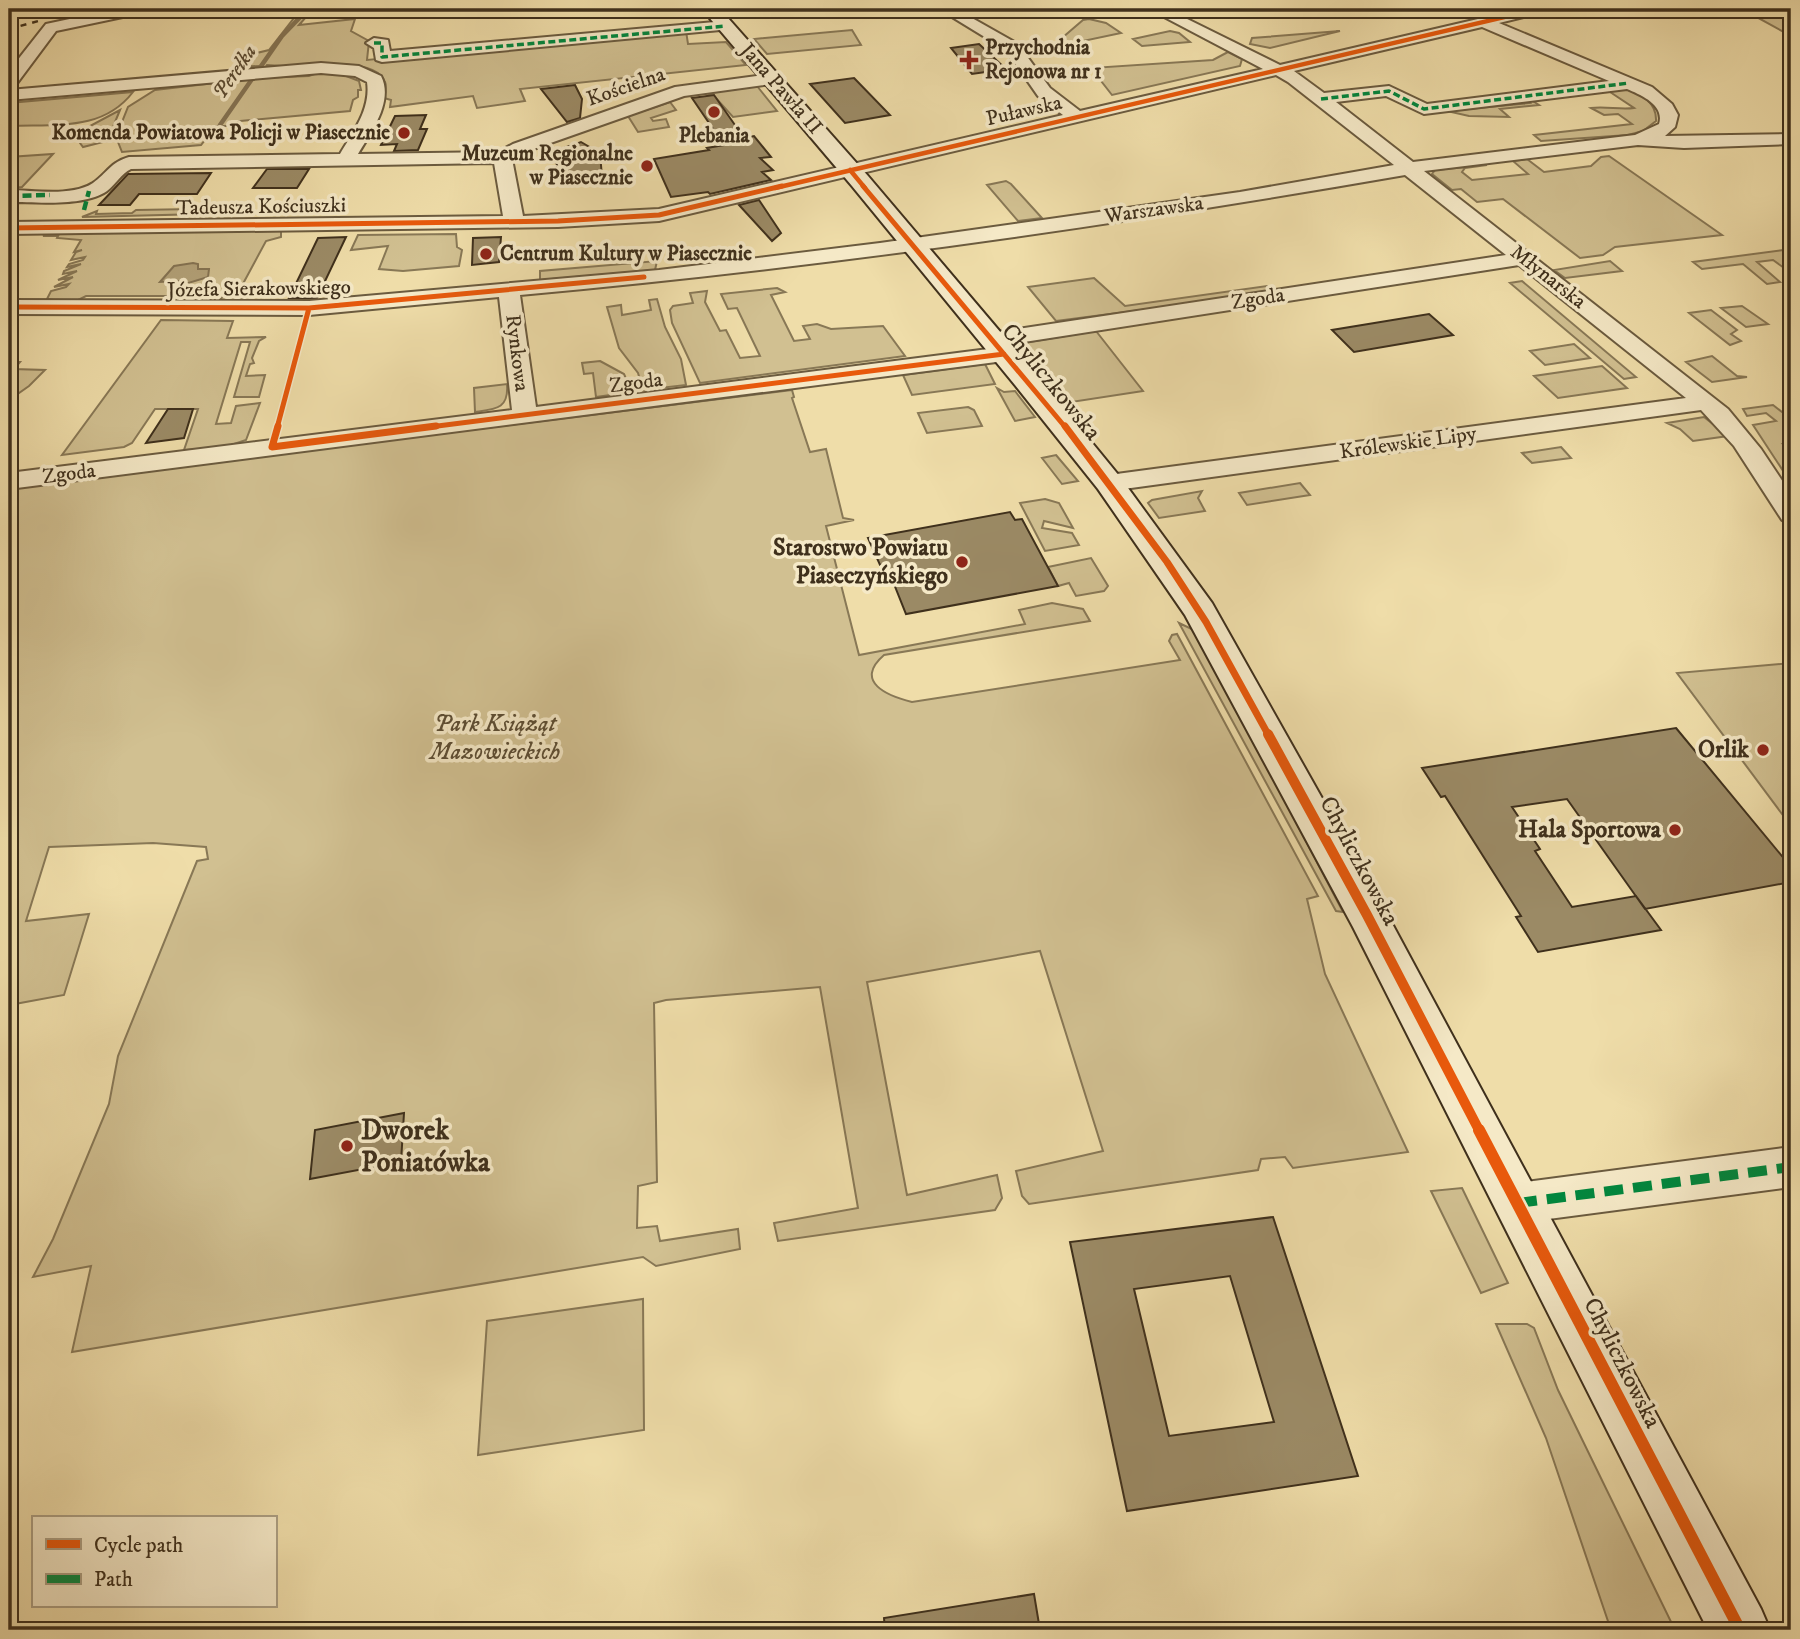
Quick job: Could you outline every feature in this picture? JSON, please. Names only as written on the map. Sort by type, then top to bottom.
[{"type":"street","points":[[9,11],[29,9]]},
{"type":"street","points":[[9,82],[46,30],[96,13],[121,9]]},
{"type":"street","points":[[96,13],[137,9]]},
{"type":"street","name":"Jana Pawła II","points":[[712,9],[850,170]]},
{"type":"street","points":[[946,9],[1012,47],[1044,92],[1075,116]]},
{"type":"street","name":"Młynarska","points":[[1156,9],[1294,78],[1524,258],[1730,423],[1748,444],[1790,510]]},
{"type":"street","name":"Puławska","points":[[514,221],[620,219],[659,215],[1539,9]]},
{"type":"street","points":[[1483,22],[1629,83],[1665,104],[1671,115],[1668,126]]},
{"type":"street","points":[[374,43],[382,43],[382,57],[726,26]]},
{"type":"street","points":[[9,95],[334,68],[359,72],[374,80],[376,88],[371,113],[345,161]]},
{"type":"street","name":"Kościelna","points":[[9,196],[50,195],[96,189],[121,165],[129,163],[502,157],[519,148],[681,92],[771,79]]},
{"type":"street","points":[[1321,99],[1389,91],[1424,109],[1629,83]]},
{"type":"street","name":"Warszawska","points":[[672,274],[913,244],[1240,198],[1409,168],[1635,140],[1658,134],[1668,126],[1692,134],[1699,142]]},
{"type":"street","name":"Warszawska","points":[[1635,140],[1699,142],[1791,139]]},
{"type":"street","points":[[502,157],[514,221]]},
{"type":"street","name":"Chyliczkowska","points":[[850,170],[1109,484],[1181,582],[1235,670],[1518,1203],[1740,1630]]},
{"type":"street","points":[[14,228],[50,195]]},
{"type":"street","name":"Tadeusza Kościuszki","points":[[14,228],[514,221]]},
{"type":"street","name":"Zgoda","points":[[9,481],[524,415],[998,347],[1524,258]]},
{"type":"street","name":"Józefa Sierakowskiego","points":[[9,307],[309,308],[672,274]]},
{"type":"street","name":"Rynkowa","points":[[509,291],[524,415]]},
{"type":"street","name":"Królewskie Lipy","points":[[1109,484],[1706,402]]},
{"type":"street","points":[[1518,1203],[1791,1167]]},
{"type":"green space","points":[[301,9],[313,9],[299,25],[355,19],[351,31],[369,41],[367,60],[686,31],[688,44],[726,42],[746,65],[520,89],[525,101],[477,108],[473,96],[390,107],[391,100],[384,98],[386,84],[379,74],[354,65],[322,64],[283,68],[285,66],[267,65],[264,70],[255,70],[258,66],[235,67],[244,56],[269,50]]},
{"type":"green space","points":[[1739,9],[1791,9],[1791,36],[1753,15],[1741,13]]},
{"type":"green space","points":[[1083,20],[1106,23],[1121,33],[1078,42],[1083,47],[1048,50]]},
{"type":"green space","points":[[852,30],[861,45],[767,54],[754,39]]},
{"type":"green space","points":[[1170,31],[1179,33],[1190,42],[1142,46],[1133,39]]},
{"type":"green space","points":[[1340,31],[1270,48],[1250,44],[1252,38]]},
{"type":"green space","points":[[1228,52],[1242,59],[1240,66],[1112,95],[1091,68],[1213,60]]},
{"type":"green space","points":[[317,73],[341,74],[359,81],[361,90],[358,90],[358,97],[353,100],[350,111],[230,122],[229,126],[216,126],[201,145],[122,152],[116,137],[128,107],[155,90],[259,78],[309,76]]},
{"type":"green space","points":[[757,86],[777,111],[733,117],[715,97],[707,93]]},
{"type":"green space","points":[[1622,86],[1645,99],[1653,108],[1656,121],[1643,131],[1628,135],[1541,141],[1534,135],[1632,124],[1618,114],[1604,115],[1591,108],[1634,108],[1607,90]]},
{"type":"green space","points":[[133,92],[121,105],[94,119],[62,125],[9,126],[9,103]]},
{"type":"green space","points":[[1526,99],[1539,105],[1500,109],[1509,117],[1469,116],[1447,111],[1530,103]]},
{"type":"green space","points":[[670,102],[676,110],[651,118],[653,121],[666,119],[669,127],[638,132],[628,116]]},
{"type":"green space","points":[[120,110],[108,139],[105,139],[107,141],[83,147],[80,143],[90,126]]},
{"type":"green space","points":[[53,154],[22,187],[9,188],[9,157]]},
{"type":"green space","points":[[1609,156],[1722,235],[1615,247],[1603,255],[1580,258],[1503,199],[1477,202],[1461,189],[1452,190],[1432,174],[1435,170],[1487,165],[1465,168],[1462,172],[1472,180],[1528,174],[1513,161],[1527,159],[1544,172],[1591,166],[1601,157]]},
{"type":"green space","points":[[1006,181],[1042,218],[1018,221],[987,185]]},
{"type":"green space","points":[[194,209],[202,214],[82,217],[97,211],[96,214]]},
{"type":"green space","points":[[281,230],[281,237],[266,241],[238,293],[251,293],[238,302],[215,303],[224,296],[86,296],[72,303],[47,299],[51,291],[69,284],[54,287],[73,277],[58,280],[77,271],[63,274],[64,271],[81,264],[67,267],[69,264],[85,257],[71,260],[76,252],[82,250],[74,252],[81,240],[43,236],[55,231]]},
{"type":"green space","points":[[456,234],[457,247],[462,250],[459,266],[403,271],[379,269],[388,246],[351,250],[358,235]]},
{"type":"green space","points":[[1791,249],[1791,257],[1788,258],[1791,261],[1791,273],[1773,260],[1757,262],[1780,282],[1767,284],[1743,264],[1702,269],[1693,262]]},
{"type":"green space","points":[[657,261],[655,270],[540,280],[540,271]]},
{"type":"green space","points":[[1610,261],[1622,271],[1565,278],[1554,270]]},
{"type":"green space","points":[[1094,278],[1125,306],[1267,286],[1272,293],[1056,321],[1028,287]]},
{"type":"green space","points":[[1522,281],[1636,377],[1624,379],[1510,283]]},
{"type":"green space","points":[[777,288],[785,292],[771,295],[794,341],[810,339],[803,326],[817,324],[831,329],[883,326],[905,356],[700,383],[672,323],[670,310],[673,306],[693,303],[690,293],[707,291],[705,302],[720,331],[726,330],[740,358],[760,356],[737,308],[728,309],[721,294]]},
{"type":"green space","points":[[657,299],[665,327],[681,359],[686,385],[643,390],[638,373],[619,348],[607,307],[621,305],[622,315],[651,310],[649,300]]},
{"type":"green space","points":[[1742,306],[1768,324],[1746,327],[1721,308]]},
{"type":"green space","points":[[1711,310],[1737,330],[1731,334],[1741,341],[1730,345],[1689,313]]},
{"type":"green space","points":[[161,320],[233,321],[227,338],[266,337],[259,341],[252,358],[254,363],[250,364],[246,376],[265,375],[259,397],[234,397],[250,342],[241,342],[216,424],[231,423],[236,406],[260,403],[246,440],[222,448],[184,450],[198,409],[155,409],[132,443],[124,447],[62,455]]},
{"type":"green space","points":[[1096,331],[1143,391],[1065,403],[1017,344]]},
{"type":"green space","points":[[1574,344],[1590,358],[1545,365],[1530,351]]},
{"type":"green space","points":[[1712,356],[1737,376],[1747,377],[1712,382],[1686,362]]},
{"type":"green space","points":[[600,361],[624,374],[632,392],[596,397],[593,373],[584,374],[582,363]]},
{"type":"green space","points":[[9,362],[20,362],[14,369],[45,370],[9,400]]},
{"type":"green space","points":[[985,364],[995,384],[912,395],[903,375]]},
{"type":"green space","points":[[1602,366],[1627,388],[1558,398],[1534,376]]},
{"type":"green space","points":[[507,384],[506,398],[500,406],[475,412],[474,388]]},
{"type":"green space","points":[[997,388],[1004,392],[1015,391],[1035,417],[1015,421]]},
{"type":"green space","name":"Park Książąt Mazowieckich","points":[[792,390],[792,398],[810,452],[826,449],[843,518],[854,520],[826,526],[859,655],[1025,624],[1019,610],[1052,603],[1083,609],[1090,621],[884,655],[872,673],[873,680],[884,692],[912,702],[1180,660],[1169,641],[1172,635],[1177,634],[1318,896],[1307,899],[1325,974],[1408,1152],[1293,1168],[1285,1157],[1261,1159],[1258,1170],[1029,1204],[1022,1196],[1016,1171],[1103,1151],[1040,951],[867,982],[907,1195],[997,1175],[1002,1198],[995,1210],[778,1241],[774,1223],[858,1208],[820,987],[666,1000],[654,1003],[657,1182],[638,1186],[637,1228],[657,1226],[660,1241],[738,1229],[740,1249],[656,1266],[643,1257],[72,1352],[91,1266],[33,1277],[53,1239],[109,1104],[118,1056],[197,861],[208,859],[206,847],[153,843],[49,847],[26,921],[89,914],[64,995],[15,1004],[9,1009],[9,487]]},
{"type":"green space","points":[[1773,405],[1782,412],[1791,411],[1791,443],[1783,444],[1791,451],[1791,483],[1753,425],[1776,421],[1766,413],[1747,416],[1743,409]]},
{"type":"green space","points":[[968,407],[974,410],[982,426],[927,433],[918,413]]},
{"type":"green space","points":[[1704,417],[1728,436],[1693,441],[1680,429],[1667,423]]},
{"type":"green space","points":[[1561,447],[1571,458],[1532,463],[1522,453]]},
{"type":"green space","points":[[1056,455],[1078,481],[1062,484],[1042,458]]},
{"type":"green space","points":[[1300,483],[1310,495],[1247,505],[1239,493]]},
{"type":"green space","points":[[1202,491],[1198,498],[1205,511],[1159,518],[1148,503],[1152,500]]},
{"type":"green space","points":[[1045,499],[1059,503],[1073,528],[1044,521],[1042,528],[1072,533],[1079,545],[1045,551],[1020,503]]},
{"type":"green space","points":[[1091,558],[1108,586],[1104,591],[1076,596],[1069,583],[1058,586],[1048,567]]},
{"type":"green space","points":[[1179,623],[1196,631],[1343,912],[1336,911]]},
{"type":"green space","name":"Orlik","points":[[1791,663],[1791,826],[1677,673]]},
{"type":"green space","points":[[1462,1188],[1508,1283],[1481,1293],[1431,1191]]},
{"type":"green space","points":[[643,1299],[644,1430],[478,1455],[487,1321]]},
{"type":"green space","points":[[1496,1324],[1527,1324],[1534,1328],[1558,1390],[1675,1630],[1611,1630],[1546,1438]]},
{"type":"shaded area","points":[[198,264],[198,269],[209,269],[208,277],[182,285],[182,281],[160,282],[174,266]]},
{"type":"building","points":[[979,44],[1006,69],[972,74],[951,48]]},
{"type":"building","points":[[854,78],[890,115],[845,123],[810,84]]},
{"type":"building","points":[[575,85],[582,99],[580,118],[567,122],[541,89]]},
{"type":"building","points":[[714,95],[744,138],[754,136],[771,157],[760,158],[773,170],[762,172],[771,180],[710,194],[708,192],[671,197],[654,159],[724,145],[692,98]]},
{"type":"building","points":[[426,115],[420,129],[427,129],[418,150],[394,151],[397,144],[381,145],[395,116]]},
{"type":"building","points":[[581,142],[600,153],[602,177],[559,182],[555,151]]},
{"type":"building","points":[[267,169],[309,169],[297,188],[253,188]]},
{"type":"building","points":[[211,173],[197,194],[139,194],[130,205],[99,205],[128,174]]},
{"type":"building","points":[[759,200],[781,233],[772,241],[739,205]]},
{"type":"building","points":[[346,237],[317,298],[289,298],[318,238]]},
{"type":"building","name":"Centrum Kultury w Piasecznie","points":[[501,237],[499,262],[472,265],[473,238]]},
{"type":"building","points":[[1429,314],[1453,335],[1354,352],[1332,330]]},
{"type":"building","points":[[168,409],[193,409],[184,438],[146,443]]},
{"type":"building","name":"Starostwo Powiatu Piaseczyńskiego","points":[[1010,512],[1015,520],[1022,519],[1058,586],[906,614],[886,564],[880,565],[868,538]]},
{"type":"building","points":[[1676,728],[1791,867],[1791,882],[1645,909],[1661,930],[1538,952],[1516,917],[1521,916],[1445,796],[1441,797],[1422,768]],"holes":[[[1567,799],[1636,896],[1572,907],[1535,851],[1540,849],[1512,807]]]},
{"type":"building","points":[[404,1113],[401,1162],[310,1179],[315,1130]]},
{"type":"building","points":[[1273,1217],[1358,1476],[1127,1511],[1070,1242]],"holes":[[[1230,1276],[1274,1422],[1169,1436],[1134,1289]]]},
{"type":"building","points":[[1034,1594],[1040,1630],[885,1630],[884,1618]]},
{"type":"waterway","name":"Perełka","points":[[220,125],[282,36],[308,9]]},
{"type":"railway","points":[[9,16],[59,11]]},
{"type":"railway","points":[[9,29],[42,20]]},
{"type":"marked path","points":[[374,43],[382,43],[382,57],[726,26]]},
{"type":"marked path","points":[[1321,99],[1389,91],[1424,109],[1629,83]]},
{"type":"marked path","points":[[84,210],[89,191]]},
{"type":"marked path","points":[[9,196],[50,195]]},
{"type":"marked path","points":[[1518,1203],[1791,1167]]},
{"type":"cycle path","points":[[9,228],[558,221],[659,215],[1539,9]]},
{"type":"cycle path","points":[[850,170],[1081,446],[1167,562],[1206,622],[1367,915],[1740,1630]]},
{"type":"cycle path","points":[[9,307],[309,308],[644,277]]},
{"type":"cycle path","points":[[309,308],[272,447],[1004,354]]},
{"type":"place","name":"Przychodnia Rejonowa nr 1","points":[[969,60]]},
{"type":"place","name":"Plebania","points":[[714,112]]},
{"type":"place","name":"Komenda Powiatowa Policji w Piasecznie","points":[[404,133]]},
{"type":"place","name":"Muzeum Regionalne w Piasecznie","points":[[647,166]]},
{"type":"place","name":"Centrum Kultury w Piasecznie","points":[[486,254]]},
{"type":"place","name":"Starostwo Powiatu Piaseczyńskiego","points":[[962,562]]},
{"type":"place","name":"Orlik","points":[[1763,750]]},
{"type":"place","name":"Hala Sportowa","points":[[1675,830]]},
{"type":"place","name":"Dworek Poniatówka","points":[[347,1146]]}]
